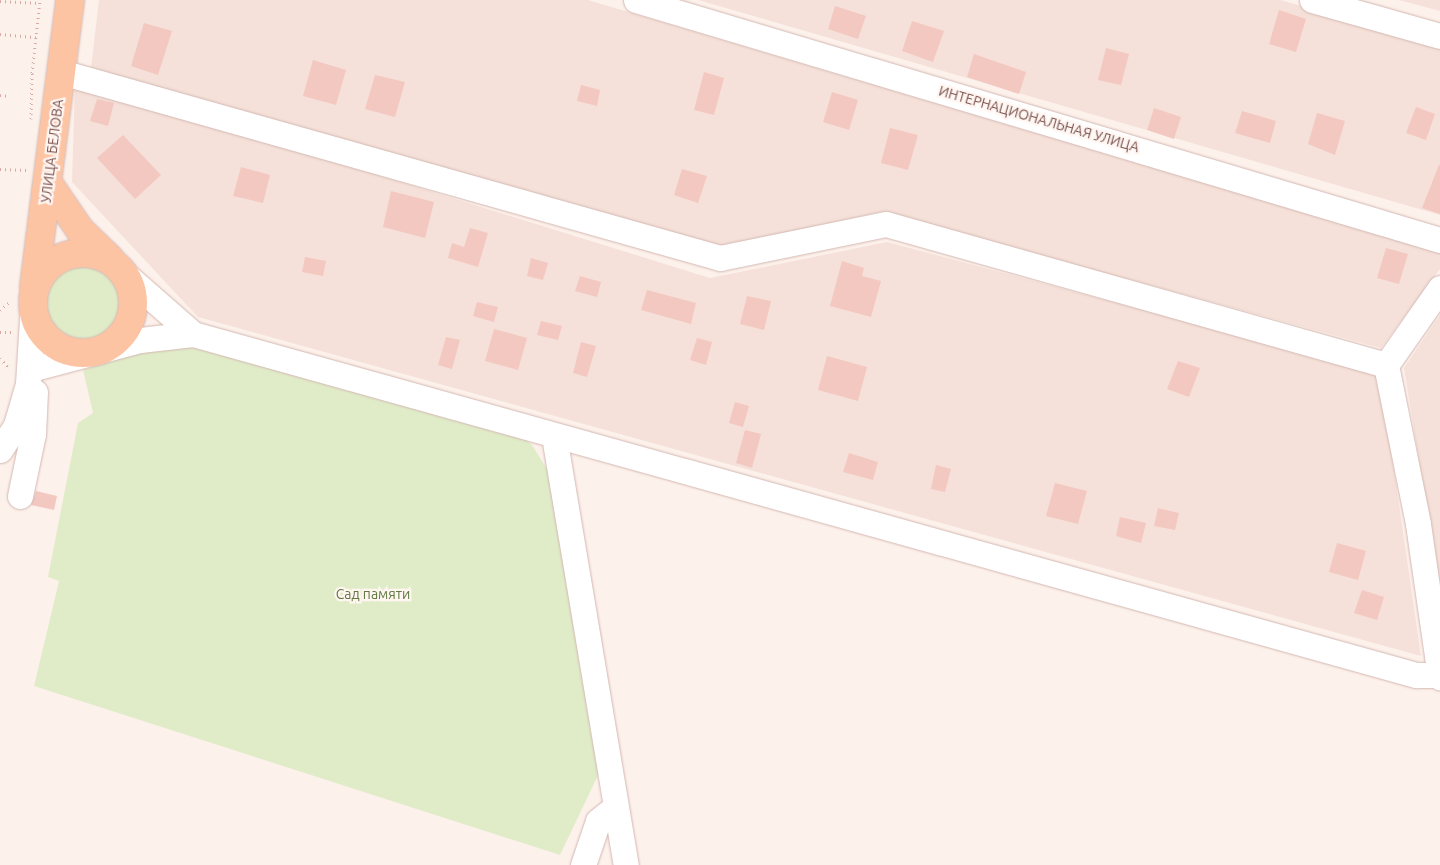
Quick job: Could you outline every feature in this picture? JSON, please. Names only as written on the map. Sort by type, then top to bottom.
[{"type":"main road","name":"УЛИЦА БЕЛОВА","points":[[32,302],[39,177],[61,72],[70,0]]},
{"type":"main road","points":[[39,177],[80,230],[121,271],[132,292],[132,316],[120,337],[100,350],[76,353],[53,344],[38,326],[32,302],[39,278],[55,261],[67,256],[90,254],[107,260],[121,271]]},
{"type":"street","name":"ИНТЕРНАЦИОНАЛЬНАЯ УЛИЦА","points":[[636,0],[1440,240]]},
{"type":"street","points":[[1312,0],[1440,36]]},
{"type":"street","points":[[61,72],[720,258],[886,224],[1386,364]]},
{"type":"street","points":[[121,271],[194,334]]},
{"type":"street","points":[[34,368],[140,340],[194,334],[1416,675],[1440,675],[1418,524],[1386,364],[1440,288]]},
{"type":"street","points":[[20,496],[33,434],[32,302]]},
{"type":"street","points":[[0,450],[16,425],[34,368]]},
{"type":"street","points":[[554,436],[626,865]]},
{"type":"street","points":[[583,865],[598,821],[615,807]]},
{"type":"path","points":[[0,1],[40,3],[40,0]]},
{"type":"path","points":[[0,34],[36,37]]},
{"type":"path","points":[[0,95],[9,96]]},
{"type":"path","points":[[0,168],[39,177]]},
{"type":"shaded area","points":[[99,0],[588,0],[1440,253],[1440,269],[1381,348],[881,212],[721,247],[91,68]]},
{"type":"shaded area","points":[[698,0],[1280,0],[1440,45],[1440,215]]},
{"type":"shaded area","points":[[1399,0],[1440,0],[1440,11]]},
{"type":"shaded area","points":[[75,81],[710,278],[887,242],[1380,373],[1421,656],[198,317],[72,182]]},
{"type":"shaded area","points":[[1440,315],[1440,590],[1404,368]]},
{"type":"green space","points":[[76,264],[92,264],[106,270],[118,282],[124,296],[124,312],[118,326],[106,338],[92,344],[76,344],[62,338],[50,326],[44,312],[44,296],[50,282],[62,270]]},
{"type":"green space","name":"Сад памяти","points":[[196,345],[519,434],[532,445],[547,469],[601,769],[560,855],[34,686],[59,581],[48,577],[78,423],[93,413],[83,370],[138,352]]},
{"type":"building","points":[[835,6],[866,16],[858,39],[828,29]]},
{"type":"building","points":[[1279,10],[1306,19],[1296,52],[1269,44]]},
{"type":"building","points":[[912,21],[944,31],[933,62],[902,51]]},
{"type":"building","points":[[144,23],[172,31],[158,75],[131,66]]},
{"type":"building","points":[[1106,48],[1129,54],[1121,85],[1098,80]]},
{"type":"building","points":[[974,54],[1026,72],[1019,94],[967,77]]},
{"type":"building","points":[[313,60],[346,70],[336,105],[303,96]]},
{"type":"building","points":[[704,72],[724,78],[714,115],[694,110]]},
{"type":"building","points":[[375,75],[405,82],[395,117],[365,109]]},
{"type":"building","points":[[581,85],[600,90],[597,106],[577,101]]},
{"type":"building","points":[[832,92],[858,100],[849,130],[823,122]]},
{"type":"building","points":[[97,99],[114,103],[108,126],[90,121]]},
{"type":"building","points":[[1416,107],[1435,114],[1426,140],[1406,133]]},
{"type":"building","points":[[1154,108],[1181,117],[1174,139],[1147,130]]},
{"type":"building","points":[[1242,111],[1276,121],[1270,143],[1235,133]]},
{"type":"building","points":[[1317,113],[1345,121],[1335,155],[1308,144]]},
{"type":"building","points":[[890,128],[918,135],[908,170],[881,163]]},
{"type":"building","points":[[123,135],[161,175],[135,199],[97,158]]},
{"type":"building","points":[[1440,165],[1440,214],[1422,208]]},
{"type":"building","points":[[241,167],[270,175],[263,203],[233,196]]},
{"type":"building","points":[[682,169],[707,176],[698,203],[674,195]]},
{"type":"building","points":[[391,191],[434,202],[425,238],[383,227]]},
{"type":"building","points":[[470,228],[488,233],[478,267],[448,258],[452,243],[464,247]]},
{"type":"building","points":[[1386,248],[1408,254],[1399,284],[1377,278]]},
{"type":"building","points":[[305,257],[326,261],[323,276],[302,272]]},
{"type":"building","points":[[531,258],[548,263],[543,280],[527,276]]},
{"type":"building","points":[[842,261],[864,268],[862,276],[881,281],[871,317],[830,306]]},
{"type":"building","points":[[580,276],[601,282],[597,297],[575,291]]},
{"type":"building","points":[[647,290],[696,303],[691,324],[641,310]]},
{"type":"building","points":[[747,296],[771,301],[764,330],[740,324]]},
{"type":"building","points":[[477,302],[498,307],[494,322],[473,316]]},
{"type":"building","points":[[541,321],[562,326],[558,340],[537,335]]},
{"type":"building","points":[[494,329],[527,338],[518,370],[485,361]]},
{"type":"building","points":[[446,337],[460,340],[452,369],[438,365]]},
{"type":"building","points":[[697,338],[712,342],[706,365],[690,360]]},
{"type":"building","points":[[581,342],[596,346],[587,377],[573,373]]},
{"type":"building","points":[[827,356],[867,367],[858,401],[818,390]]},
{"type":"building","points":[[1178,361],[1200,368],[1189,397],[1167,389]]},
{"type":"building","points":[[735,402],[749,406],[743,427],[729,423]]},
{"type":"building","points":[[745,430],[761,434],[752,468],[736,463]]},
{"type":"building","points":[[849,453],[878,462],[873,480],[843,472]]},
{"type":"building","points":[[936,465],[951,469],[945,492],[931,489]]},
{"type":"building","points":[[1055,483],[1087,491],[1078,524],[1046,516]]},
{"type":"building","points":[[36,491],[57,496],[54,510],[31,505]]},
{"type":"building","points":[[1158,508],[1179,513],[1175,530],[1154,526]]},
{"type":"building","points":[[1120,517],[1146,523],[1141,543],[1116,536]]},
{"type":"building","points":[[1337,543],[1366,551],[1358,580],[1329,572]]},
{"type":"building","points":[[1362,590],[1384,597],[1377,620],[1354,613]]}]
